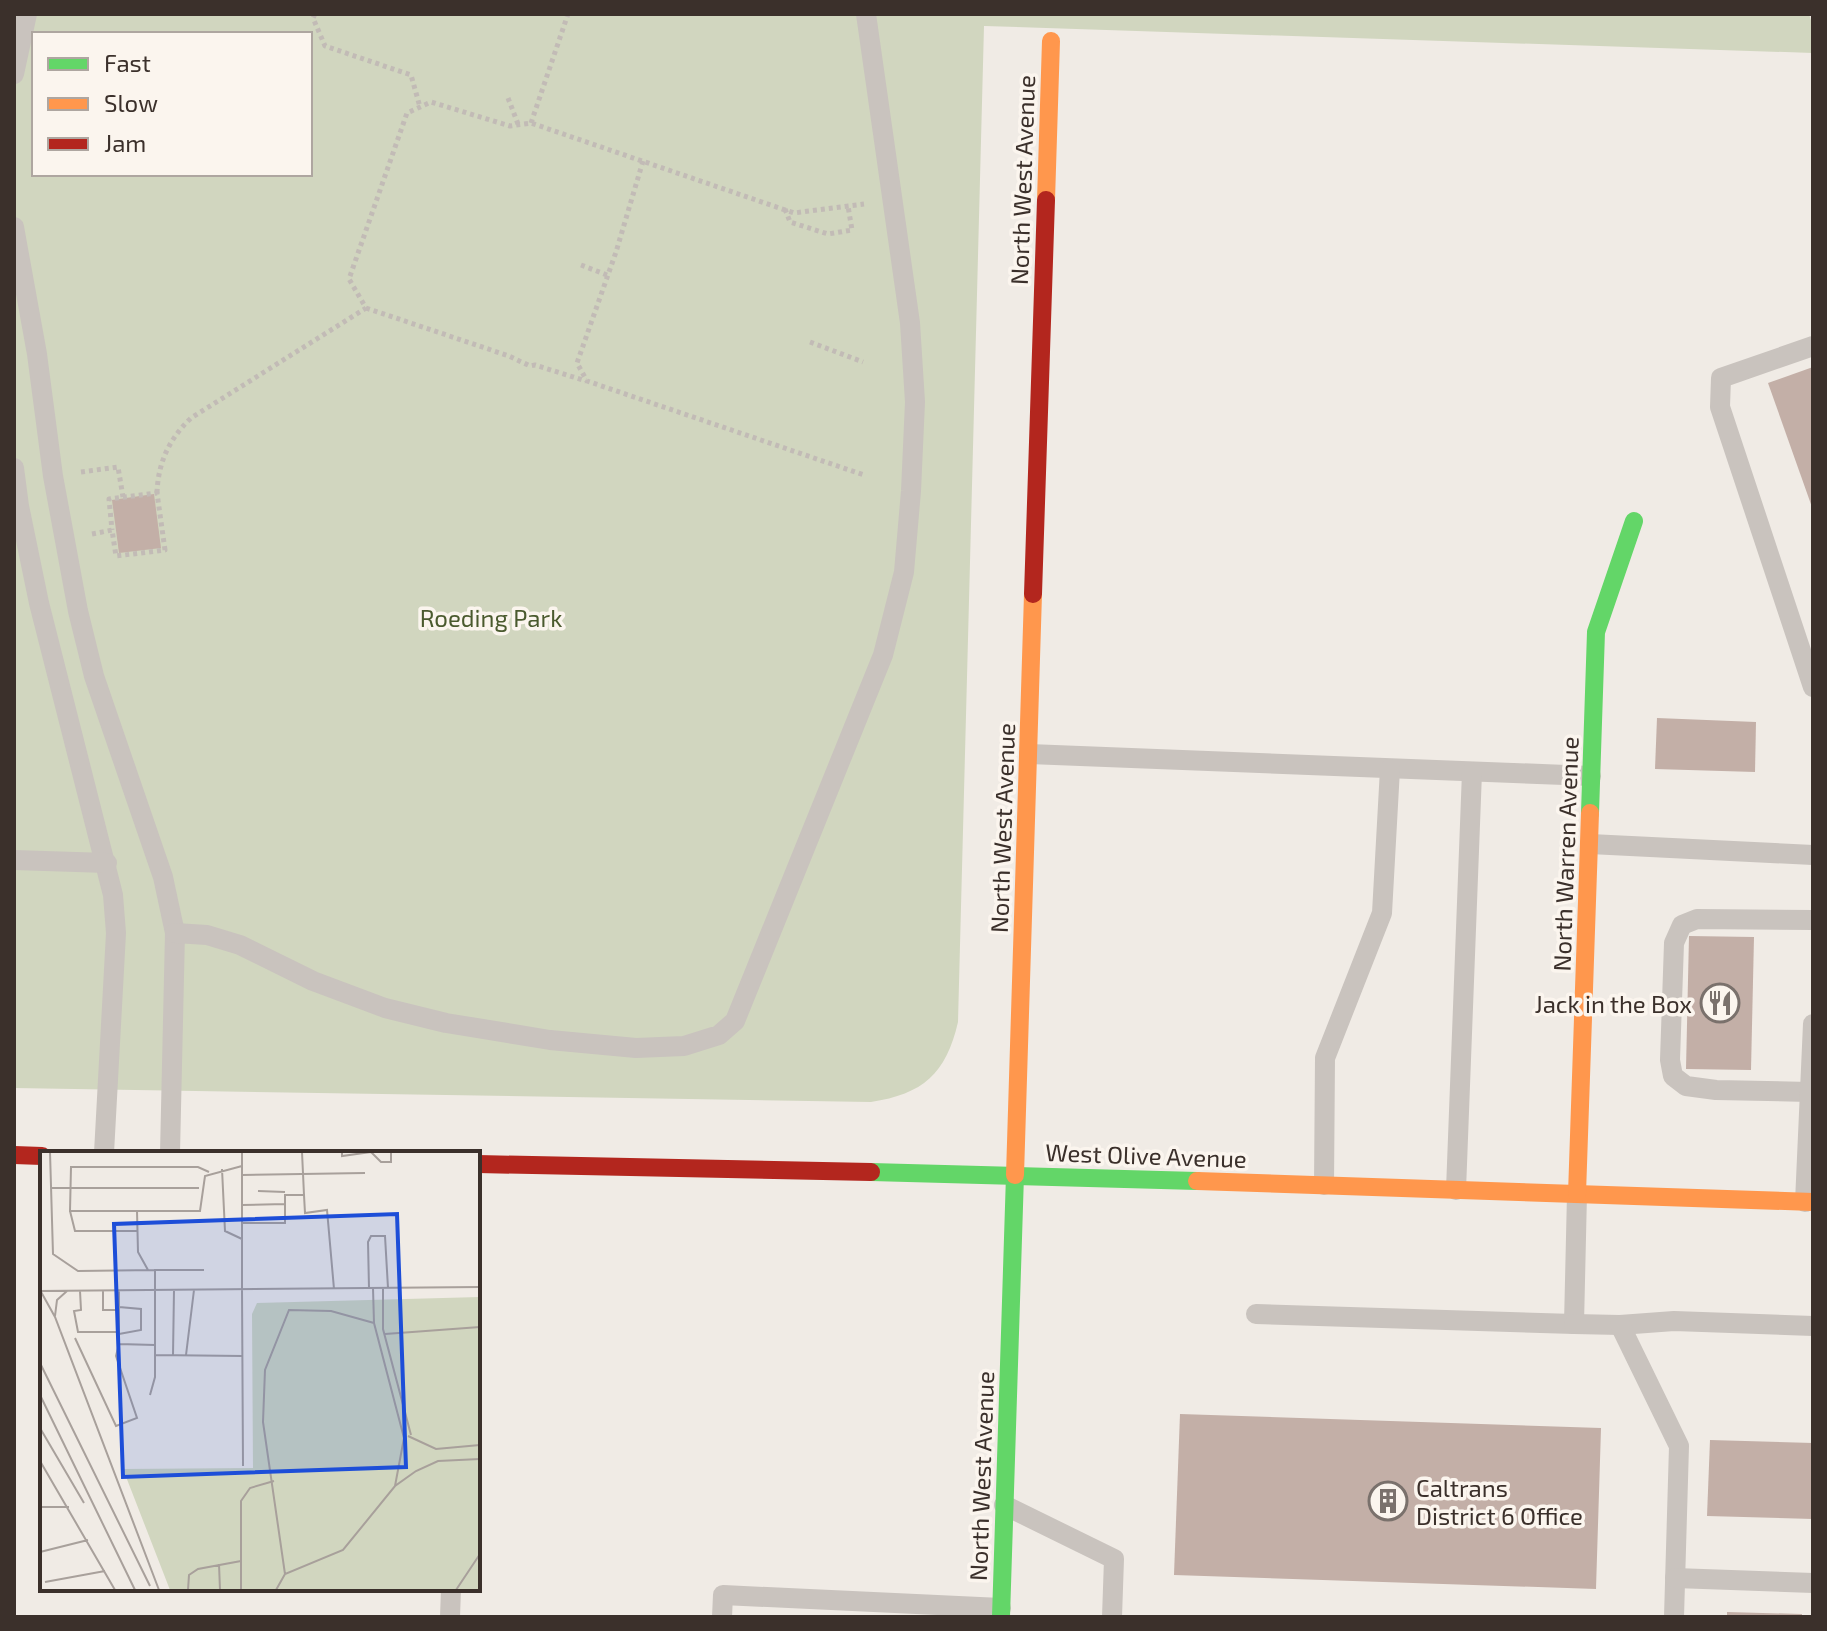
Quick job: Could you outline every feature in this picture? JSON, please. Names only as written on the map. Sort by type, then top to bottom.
[{"type":"street","name":"North West Avenue","points":[[1001,1613],[1051,41]]},
{"type":"street","name":"North Warren Avenue","points":[[1577,1194],[1596,632],[1634,521]]},
{"type":"street","points":[[14,1155],[40,1156]]},
{"type":"street","name":"West Olive Avenue","points":[[480,1164],[1013,1175],[1809,1202]]},
{"type":"lane","points":[[14,74],[27,14]]},
{"type":"lane","points":[[175,933],[207,935],[240,945],[313,981],[385,1008],[446,1023],[550,1040],[636,1048],[684,1046],[719,1035],[735,1021],[883,655],[904,572],[915,402],[910,323],[866,14]]},
{"type":"lane","points":[[14,227],[37,354],[64,542],[94,676],[163,877],[175,933],[170,1151]]},
{"type":"lane","points":[[1813,346],[1721,378],[1720,407],[1813,687]]},
{"type":"lane","points":[[14,468],[39,603],[113,895],[116,933],[104,1151]]},
{"type":"lane","points":[[1029,754],[1591,776]]},
{"type":"lane","points":[[1324,1185],[1325,1058],[1382,913],[1390,769]]},
{"type":"lane","points":[[1456,1190],[1472,772]]},
{"type":"lane","points":[[1590,844],[1813,855]]},
{"type":"lane","points":[[14,860],[107,863]]},
{"type":"lane","points":[[1811,1082],[1716,1090],[1686,1086],[1673,1076],[1670,1060],[1674,943],[1682,925],[1697,919],[1813,920]]},
{"type":"lane","points":[[1809,1202],[1813,1024]]},
{"type":"lane","points":[[1574,1324],[1577,1194]]},
{"type":"lane","points":[[1256,1314],[1620,1325],[1674,1321],[1813,1326]]},
{"type":"lane","points":[[1620,1325],[1679,1446],[1674,1617]]},
{"type":"lane","points":[[1004,1505],[1114,1559],[1112,1617]]},
{"type":"lane","points":[[1675,1578],[1813,1583]]},
{"type":"lane","points":[[450,1617],[451,1591]]},
{"type":"lane","points":[[722,1617],[723,1595],[1001,1613]]},
{"type":"path","points":[[315,14],[313,18],[325,46],[411,75],[420,107]]},
{"type":"path","points":[[531,123],[568,14]]},
{"type":"path","points":[[508,98],[518,124]]},
{"type":"path","points":[[864,475],[587,381],[530,366],[509,356],[366,308],[349,279],[407,113],[431,102],[510,126],[531,123],[794,213],[893,200]]},
{"type":"path","points":[[587,381],[577,363],[643,161]]},
{"type":"path","points":[[785,209],[790,222],[828,234],[852,230],[848,206]]},
{"type":"path","points":[[581,265],[607,275]]},
{"type":"path","points":[[157,493],[109,499],[116,556],[165,550],[157,493],[158,478],[167,448],[191,418],[366,308]]},
{"type":"path","points":[[810,342],[863,362]]},
{"type":"path","points":[[53,476],[118,467],[123,497]]},
{"type":"path","points":[[64,542],[112,530]]},
{"type":"green space","name":"Roeding Park","points":[[14,14],[1809,14],[1813,27],[1813,53],[984,26],[958,1022],[947,1055],[930,1078],[905,1093],[871,1102],[14,1088]]},
{"type":"building","points":[[1813,367],[1813,510],[1768,383]]},
{"type":"building","points":[[154,494],[161,548],[119,553],[112,500]]},
{"type":"building","points":[[1657,718],[1756,722],[1755,772],[1655,769]]},
{"type":"building","name":"Jack in the Box","points":[[1689,936],[1754,937],[1751,1070],[1686,1069]]},
{"type":"building","name":"Caltrans District 6 Office","points":[[1180,1414],[1601,1428],[1596,1589],[1174,1575]]},
{"type":"building","points":[[1710,1440],[1813,1443],[1813,1519],[1707,1516]]},
{"type":"building","points":[[1727,1612],[1802,1614],[1802,1617],[1727,1617]]},
{"type":"traffic: fast","points":[[1590,813],[1596,632],[1634,521]]},
{"type":"traffic: fast","points":[[871,1172],[1197,1181]]},
{"type":"traffic: fast","points":[[1001,1617],[1015,1175]]},
{"type":"traffic: slow","points":[[1046,200],[1051,41]]},
{"type":"traffic: slow","points":[[1015,1175],[1033,594]]},
{"type":"traffic: slow","points":[[1577,1194],[1590,813]]},
{"type":"traffic: slow","points":[[1197,1181],[1813,1202]]},
{"type":"traffic: jam","points":[[1033,594],[1046,200]]},
{"type":"traffic: jam","points":[[14,1155],[40,1156]]},
{"type":"traffic: jam","points":[[480,1164],[871,1172]]},
{"type":"place","name":"Jack in the Box","points":[[1720,1003]]},
{"type":"place","name":"Caltrans District 6 Office","points":[[1388,1501]]}]
